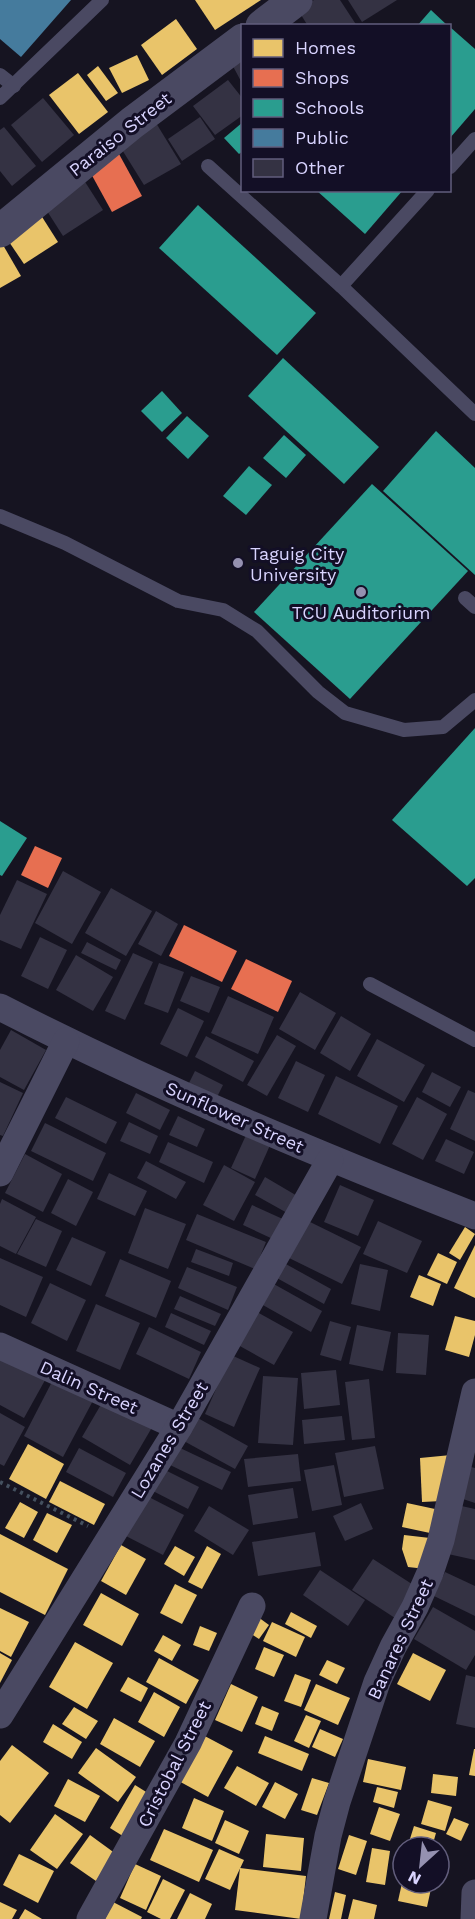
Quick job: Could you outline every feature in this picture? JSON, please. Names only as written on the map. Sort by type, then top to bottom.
[{"type":"street","points":[[265,24],[296,0]]},
{"type":"street","name":"Paraiso Street","points":[[0,231],[132,123],[241,41]]},
{"type":"street","name":"Sunflower Street","points":[[0,1007],[66,1041],[330,1160],[475,1216]]},
{"type":"street","points":[[0,1173],[66,1041]]},
{"type":"street","name":"Lozanes Street","points":[[0,1715],[179,1427],[330,1160]]},
{"type":"street","name":"Dalin Street","points":[[0,1346],[179,1427]]},
{"type":"street","name":"Banares Street","points":[[313,1919],[328,1836],[337,1802],[377,1682],[393,1647],[416,1607],[430,1573],[441,1540],[475,1392]]},
{"type":"street","name":"Cristobal Street","points":[[90,1919],[188,1743],[252,1606]]},
{"type":"street","points":[[474,1919],[475,1893]]},
{"type":"lane","points":[[0,98],[102,0]]},
{"type":"lane","points":[[0,75],[14,86]]},
{"type":"lane","points":[[451,166],[475,139]]},
{"type":"lane","points":[[208,166],[341,286],[475,414]]},
{"type":"lane","points":[[341,286],[426,192]]},
{"type":"lane","points":[[0,516],[65,543],[178,601],[223,610],[257,631],[318,692],[345,713],[404,730],[443,727],[475,700]]},
{"type":"lane","points":[[370,984],[475,1040]]},
{"type":"path","points":[[0,1482],[110,1537]]},
{"type":"building: Homes","points":[[195,0],[261,0],[215,30]]},
{"type":"building: Homes","points":[[176,19],[197,49],[162,75],[141,45]]},
{"type":"building: Homes","points":[[137,55],[149,80],[122,93],[109,68]]},
{"type":"building: Homes","points":[[98,66],[118,93],[106,101],[87,75]]},
{"type":"building: Homes","points":[[78,73],[108,112],[79,134],[49,95]]},
{"type":"building: Homes","points":[[37,209],[58,242],[24,264],[3,233]]},
{"type":"building: Homes","points":[[3,245],[21,276],[0,288],[0,247]]},
{"type":"building: Homes","points":[[465,1227],[475,1234],[460,1260],[449,1253]]},
{"type":"building: Homes","points":[[475,1245],[475,1298],[454,1288]]},
{"type":"building: Homes","points":[[438,1253],[457,1262],[447,1284],[427,1275]]},
{"type":"building: Homes","points":[[419,1275],[441,1284],[433,1306],[410,1297]]},
{"type":"building: Homes","points":[[455,1316],[475,1321],[475,1335],[469,1357],[445,1350]]},
{"type":"building: Homes","points":[[28,1444],[64,1464],[46,1499],[9,1479]]},
{"type":"building: Homes","points":[[451,1455],[442,1501],[422,1502],[420,1458]]},
{"type":"building: Homes","points":[[60,1481],[105,1504],[94,1525],[49,1502]]},
{"type":"building: Homes","points":[[20,1502],[38,1512],[24,1538],[5,1528]]},
{"type":"building: Homes","points":[[407,1503],[435,1509],[430,1533],[402,1527]]},
{"type":"building: Homes","points":[[47,1513],[72,1525],[57,1553],[33,1540]]},
{"type":"building: Homes","points":[[0,1534],[68,1569],[45,1615],[0,1592]]},
{"type":"building: Homes","points":[[404,1535],[430,1538],[426,1569],[408,1567],[402,1549]]},
{"type":"building: Homes","points":[[121,1545],[146,1559],[126,1595],[101,1581]]},
{"type":"building: Homes","points":[[175,1546],[195,1557],[184,1576],[164,1564]]},
{"type":"building: Homes","points":[[207,1546],[221,1554],[202,1589],[188,1582]]},
{"type":"building: Homes","points":[[175,1584],[197,1595],[182,1624],[160,1613]]},
{"type":"building: Homes","points":[[101,1593],[139,1614],[122,1646],[83,1625]]},
{"type":"building: Homes","points":[[0,1608],[29,1622],[11,1657],[0,1651]]},
{"type":"building: Homes","points":[[291,1612],[317,1626],[311,1638],[285,1624]]},
{"type":"building: Homes","points":[[258,1617],[269,1625],[259,1639],[248,1632]]},
{"type":"building: Homes","points":[[272,1622],[305,1637],[296,1657],[263,1641]]},
{"type":"building: Homes","points":[[200,1626],[217,1633],[209,1651],[193,1645]]},
{"type":"building: Homes","points":[[163,1635],[181,1645],[172,1661],[154,1651]]},
{"type":"building: Homes","points":[[75,1642],[113,1663],[87,1709],[49,1687]]},
{"type":"building: Homes","points":[[264,1647],[284,1655],[274,1677],[255,1669]]},
{"type":"building: Homes","points":[[0,1653],[12,1660],[0,1683]]},
{"type":"building: Homes","points":[[413,1653],[446,1670],[430,1701],[397,1684]]},
{"type":"building: Homes","points":[[159,1658],[199,1680],[186,1704],[146,1682]]},
{"type":"building: Homes","points":[[327,1660],[345,1668],[337,1684],[319,1675]]},
{"type":"building: Homes","points":[[295,1674],[311,1680],[301,1707],[284,1701]]},
{"type":"building: Homes","points":[[128,1677],[148,1688],[141,1702],[120,1691]]},
{"type":"building: Homes","points":[[231,1684],[258,1697],[242,1732],[215,1720]]},
{"type":"building: Homes","points":[[316,1684],[350,1698],[338,1725],[304,1710]]},
{"type":"building: Homes","points":[[154,1692],[180,1707],[164,1737],[138,1722]]},
{"type":"building: Homes","points":[[262,1706],[279,1713],[272,1731],[255,1724]]},
{"type":"building: Homes","points":[[74,1707],[98,1721],[86,1739],[62,1724]]},
{"type":"building: Homes","points":[[306,1715],[321,1721],[309,1748],[294,1741]]},
{"type":"building: Homes","points":[[114,1718],[155,1741],[140,1767],[100,1744]]},
{"type":"building: Homes","points":[[53,1724],[82,1742],[72,1759],[43,1742]]},
{"type":"building: Homes","points":[[320,1729],[343,1739],[335,1757],[312,1747]]},
{"type":"building: Homes","points":[[199,1733],[233,1751],[208,1797],[175,1779]]},
{"type":"building: Homes","points":[[265,1736],[309,1754],[302,1771],[258,1753]]},
{"type":"building: Homes","points":[[12,1745],[49,1773],[10,1823],[0,1815],[0,1761]]},
{"type":"building: Homes","points":[[96,1748],[136,1777],[118,1802],[78,1773]]},
{"type":"building: Homes","points":[[475,1749],[475,1776],[469,1775]]},
{"type":"building: Homes","points":[[368,1759],[406,1767],[401,1790],[363,1782]]},
{"type":"building: Homes","points":[[237,1766],[269,1783],[256,1806],[224,1788]]},
{"type":"building: Homes","points":[[433,1774],[458,1777],[456,1796],[431,1793]]},
{"type":"building: Homes","points":[[312,1778],[329,1783],[317,1815],[301,1810]]},
{"type":"building: Homes","points":[[68,1779],[100,1796],[85,1822],[54,1806]]},
{"type":"building: Homes","points":[[275,1782],[298,1794],[285,1819],[262,1807]]},
{"type":"building: Homes","points":[[135,1785],[151,1795],[126,1838],[110,1828]]},
{"type":"building: Homes","points":[[377,1787],[398,1792],[394,1808],[373,1802]]},
{"type":"building: Homes","points":[[194,1798],[224,1811],[212,1841],[182,1828]]},
{"type":"building: Homes","points":[[428,1800],[452,1807],[445,1831],[421,1824]]},
{"type":"building: Homes","points":[[379,1807],[400,1814],[390,1841],[370,1834]]},
{"type":"building: Homes","points":[[55,1814],[83,1834],[57,1869],[30,1850]]},
{"type":"building: Homes","points":[[454,1818],[469,1824],[461,1841],[446,1834]]},
{"type":"building: Homes","points":[[225,1820],[249,1831],[239,1854],[215,1843]]},
{"type":"building: Homes","points":[[414,1826],[436,1833],[435,1835],[411,1835]]},
{"type":"building: Homes","points":[[164,1829],[213,1850],[199,1882],[150,1860]]},
{"type":"building: Homes","points":[[266,1834],[304,1838],[301,1871],[263,1867]]},
{"type":"building: Homes","points":[[90,1835],[116,1854],[96,1881],[70,1863]]},
{"type":"building: Homes","points":[[349,1835],[367,1841],[356,1875],[338,1869]]},
{"type":"building: Homes","points":[[372,1848],[390,1851],[385,1885],[366,1882]]},
{"type":"building: Homes","points":[[219,1849],[244,1860],[230,1890],[205,1879]]},
{"type":"building: Homes","points":[[19,1854],[54,1871],[38,1903],[3,1885]]},
{"type":"building: Homes","points":[[135,1864],[161,1876],[146,1910],[120,1898]]},
{"type":"building: Homes","points":[[240,1868],[306,1876],[301,1919],[235,1910]]},
{"type":"building: Homes","points":[[163,1879],[185,1890],[170,1919],[161,1919],[147,1912]]},
{"type":"building: Homes","points":[[335,1892],[346,1895],[341,1919],[329,1919]]},
{"type":"building: Homes","points":[[190,1893],[212,1904],[205,1919],[177,1919]]},
{"type":"building: Homes","points":[[399,1895],[430,1895],[427,1907],[398,1901]]},
{"type":"building: Homes","points":[[353,1899],[377,1905],[374,1919],[348,1919]]},
{"type":"building: Homes","points":[[0,1902],[17,1910],[12,1919],[0,1919]]},
{"type":"building: Homes","points":[[113,1902],[142,1917],[141,1919],[105,1919]]},
{"type":"building: Homes","points":[[25,1909],[42,1919],[19,1919]]},
{"type":"building: Shops","points":[[119,154],[142,196],[112,212],[89,170]]},
{"type":"building: Shops","points":[[35,846],[62,858],[48,888],[21,875]]},
{"type":"building: Shops","points":[[184,925],[237,951],[222,982],[169,956]]},
{"type":"building: Shops","points":[[246,959],[292,981],[278,1012],[231,989]]},
{"type":"building: Schools","points":[[431,10],[446,24],[419,24]]},
{"type":"building: Schools","points":[[451,28],[475,49],[475,109],[451,137]]},
{"type":"building: Schools","points":[[241,124],[241,152],[239,154],[224,138]]},
{"type":"building: Schools","points":[[318,192],[401,192],[365,234]]},
{"type":"building: Schools","points":[[198,205],[316,313],[277,355],[159,248]]},
{"type":"building: Schools","points":[[283,358],[379,447],[344,484],[248,396]]},
{"type":"building: Schools","points":[[162,391],[182,413],[162,432],[141,411]]},
{"type":"building: Schools","points":[[187,416],[209,436],[188,459],[166,438]]},
{"type":"building: Schools","points":[[436,431],[475,468],[475,575],[383,491]]},
{"type":"building: Schools","points":[[284,435],[306,455],[286,478],[263,458]]},
{"type":"building: Schools","points":[[249,466],[272,485],[246,515],[223,496]]},
{"type":"building: Schools","name":"TCU Auditorium","points":[[372,484],[468,571],[350,699],[254,612]]},
{"type":"building: Schools","points":[[475,728],[475,878],[467,886],[392,820]]},
{"type":"building: Schools","points":[[0,821],[27,838],[2,876],[0,875]]},
{"type":"building: Public","points":[[0,0],[71,0],[21,57],[0,39]]},
{"type":"building: Other","points":[[314,0],[340,0],[356,24],[307,24],[298,10]]},
{"type":"building: Other","points":[[348,0],[397,0],[362,22]]},
{"type":"building: Other","points":[[241,48],[241,81],[227,55]]},
{"type":"building: Other","points":[[228,80],[241,96],[241,116],[215,135],[193,106]]},
{"type":"building: Other","points":[[43,98],[74,135],[42,162],[11,125]]},
{"type":"building: Other","points":[[200,117],[215,139],[182,161],[168,139]]},
{"type":"building: Other","points":[[153,118],[181,164],[144,185],[116,140]]},
{"type":"building: Other","points":[[4,127],[36,166],[12,186],[0,171],[0,130]]},
{"type":"building: Other","points":[[80,174],[103,210],[63,236],[40,200]]},
{"type":"building: Other","points":[[63,871],[101,892],[72,944],[35,923]]},
{"type":"building: Other","points":[[17,880],[47,894],[21,949],[0,940],[0,915]]},
{"type":"building: Other","points":[[111,888],[152,911],[126,956],[85,933]]},
{"type":"building: Other","points":[[156,911],[178,924],[161,956],[138,944]]},
{"type":"building: Other","points":[[40,937],[67,950],[48,989],[21,976]]},
{"type":"building: Other","points":[[87,942],[121,960],[116,970],[81,953]]},
{"type":"building: Other","points":[[133,953],[153,962],[125,1020],[105,1011]]},
{"type":"building: Other","points":[[76,955],[113,977],[93,1011],[56,990]]},
{"type":"building: Other","points":[[159,963],[184,972],[168,1013],[144,1004]]},
{"type":"building: Other","points":[[191,976],[220,987],[209,1013],[180,1001]]},
{"type":"building: Other","points":[[300,992],[336,1013],[315,1050],[279,1029]]},
{"type":"building: Other","points":[[228,996],[274,1017],[258,1054],[211,1033]]},
{"type":"building: Other","points":[[178,1008],[204,1021],[187,1057],[160,1044]]},
{"type":"building: Other","points":[[341,1016],[371,1034],[350,1071],[320,1053]]},
{"type":"building: Other","points":[[11,1030],[46,1050],[24,1090],[0,1077],[0,1050]]},
{"type":"building: Other","points":[[277,1035],[296,1046],[267,1096],[247,1085]]},
{"type":"building: Other","points":[[206,1036],[254,1061],[243,1082],[195,1057]]},
{"type":"building: Other","points":[[377,1039],[425,1065],[404,1102],[357,1076]]},
{"type":"building: Other","points":[[296,1061],[325,1075],[308,1112],[278,1098]]},
{"type":"building: Other","points":[[195,1071],[223,1085],[214,1103],[186,1089]]},
{"type":"building: Other","points":[[432,1072],[461,1087],[450,1107],[422,1092]]},
{"type":"building: Other","points":[[336,1076],[398,1106],[380,1144],[318,1114]]},
{"type":"building: Other","points":[[0,1082],[23,1093],[3,1136],[0,1135]]},
{"type":"building: Other","points":[[468,1090],[475,1093],[475,1141],[450,1129]]},
{"type":"building: Other","points":[[136,1093],[170,1110],[160,1130],[126,1113]]},
{"type":"building: Other","points":[[66,1097],[117,1122],[106,1144],[55,1118]]},
{"type":"building: Other","points":[[417,1097],[447,1114],[423,1160],[392,1144]]},
{"type":"building: Other","points":[[178,1116],[205,1129],[197,1147],[169,1135]]},
{"type":"building: Other","points":[[129,1122],[158,1136],[150,1154],[120,1141]]},
{"type":"building: Other","points":[[45,1123],[106,1153],[93,1181],[31,1151]]},
{"type":"building: Other","points":[[247,1133],[271,1143],[255,1179],[231,1168]]},
{"type":"building: Other","points":[[446,1139],[474,1152],[464,1174],[435,1161]]},
{"type":"building: Other","points":[[168,1142],[213,1162],[204,1183],[159,1162]]},
{"type":"building: Other","points":[[25,1154],[62,1174],[43,1212],[5,1193]]},
{"type":"building: Other","points":[[146,1161],[186,1182],[176,1199],[137,1178]]},
{"type":"building: Other","points":[[224,1165],[255,1182],[234,1221],[203,1205]]},
{"type":"building: Other","points":[[109,1173],[147,1191],[135,1216],[97,1199]]},
{"type":"building: Other","points":[[265,1177],[299,1197],[289,1214],[255,1195]]},
{"type":"building: Other","points":[[68,1179],[93,1192],[76,1226],[51,1213]]},
{"type":"building: Other","points":[[340,1185],[374,1200],[358,1236],[324,1222]]},
{"type":"building: Other","points":[[2,1199],[36,1217],[16,1254],[0,1246]]},
{"type":"building: Other","points":[[252,1205],[285,1220],[275,1240],[243,1225]]},
{"type":"building: Other","points":[[145,1208],[186,1224],[168,1269],[128,1253]]},
{"type":"building: Other","points":[[197,1214],[266,1242],[255,1269],[186,1240]]},
{"type":"building: Other","points":[[36,1219],[62,1231],[46,1267],[17,1254]]},
{"type":"building: Other","points":[[306,1220],[361,1247],[342,1284],[287,1257]]},
{"type":"building: Other","points":[[378,1221],[422,1241],[407,1273],[363,1254]]},
{"type":"building: Other","points":[[72,1237],[106,1252],[91,1286],[56,1270]]},
{"type":"building: Other","points":[[196,1249],[233,1263],[229,1276],[191,1262]]},
{"type":"building: Other","points":[[0,1258],[43,1277],[26,1317],[0,1305]]},
{"type":"building: Other","points":[[120,1259],[171,1281],[156,1318],[105,1296]]},
{"type":"building: Other","points":[[284,1263],[331,1289],[324,1304],[275,1277]]},
{"type":"building: Other","points":[[360,1264],[388,1270],[380,1311],[351,1304]]},
{"type":"building: Other","points":[[187,1267],[237,1287],[228,1310],[178,1288]]},
{"type":"building: Other","points":[[50,1283],[86,1300],[67,1341],[31,1323]]},
{"type":"building: Other","points":[[272,1283],[322,1311],[311,1332],[261,1304]]},
{"type":"building: Other","points":[[180,1296],[221,1314],[215,1326],[174,1309]]},
{"type":"building: Other","points":[[96,1304],[140,1323],[120,1370],[76,1351]]},
{"type":"building: Other","points":[[257,1312],[293,1332],[274,1365],[238,1345]]},
{"type":"building: Other","points":[[171,1313],[211,1331],[204,1345],[165,1327]]},
{"type":"building: Other","points":[[330,1321],[351,1327],[341,1361],[320,1355]]},
{"type":"building: Other","points":[[357,1325],[391,1332],[383,1371],[349,1364]]},
{"type":"building: Other","points":[[149,1327],[201,1352],[189,1379],[136,1354]]},
{"type":"building: Other","points":[[398,1333],[429,1335],[426,1375],[396,1373]]},
{"type":"building: Other","points":[[0,1347],[49,1373],[24,1418],[0,1405]]},
{"type":"building: Other","points":[[231,1355],[260,1368],[234,1427],[205,1414]]},
{"type":"building: Other","points":[[336,1370],[340,1405],[304,1409],[301,1373]]},
{"type":"building: Other","points":[[56,1374],[96,1395],[63,1457],[24,1436]]},
{"type":"building: Other","points":[[263,1376],[298,1378],[293,1445],[258,1443]]},
{"type":"building: Other","points":[[369,1379],[375,1438],[352,1440],[345,1382]]},
{"type":"building: Other","points":[[106,1396],[154,1424],[130,1465],[82,1437]]},
{"type":"building: Other","points":[[0,1413],[25,1427],[4,1466],[0,1464]]},
{"type":"building: Other","points":[[342,1416],[345,1440],[304,1444],[302,1420]]},
{"type":"building: Other","points":[[196,1417],[248,1446],[235,1469],[182,1440]]},
{"type":"building: Other","points":[[375,1446],[384,1489],[344,1497],[335,1453]]},
{"type":"building: Other","points":[[178,1447],[231,1472],[222,1490],[170,1465]]},
{"type":"building: Other","points":[[79,1448],[126,1473],[113,1497],[66,1472]]},
{"type":"building: Other","points":[[298,1454],[301,1481],[248,1487],[244,1459]]},
{"type":"building: Other","points":[[334,1465],[342,1505],[312,1511],[304,1470]]},
{"type":"building: Other","points":[[159,1467],[199,1487],[188,1509],[149,1489]]},
{"type":"building: Other","points":[[471,1467],[475,1468],[475,1503],[460,1498]]},
{"type":"building: Other","points":[[293,1488],[298,1518],[253,1525],[248,1495]]},
{"type":"building: Other","points":[[143,1494],[184,1515],[163,1555],[122,1534]]},
{"type":"building: Other","points":[[361,1503],[373,1529],[345,1541],[333,1516]]},
{"type":"building: Other","points":[[448,1503],[475,1509],[475,1560],[439,1552]]},
{"type":"building: Other","points":[[209,1506],[249,1530],[233,1555],[194,1531]]},
{"type":"building: Other","points":[[315,1532],[321,1566],[258,1576],[252,1542]]},
{"type":"building: Other","points":[[373,1559],[415,1586],[395,1618],[352,1590]]},
{"type":"building: Other","points":[[320,1570],[365,1600],[348,1626],[303,1595]]},
{"type":"building: Other","points":[[445,1572],[475,1586],[475,1616],[434,1596]]},
{"type":"building: Other","points":[[433,1607],[475,1631],[475,1655],[466,1670],[414,1639]]},
{"type":"building: Other","points":[[466,1675],[475,1677],[475,1728],[456,1724]]},
{"type":"place","name":"Taguig City University","points":[[238,563]]},
{"type":"place","name":"TCU Auditorium","points":[[361,592]]}]
